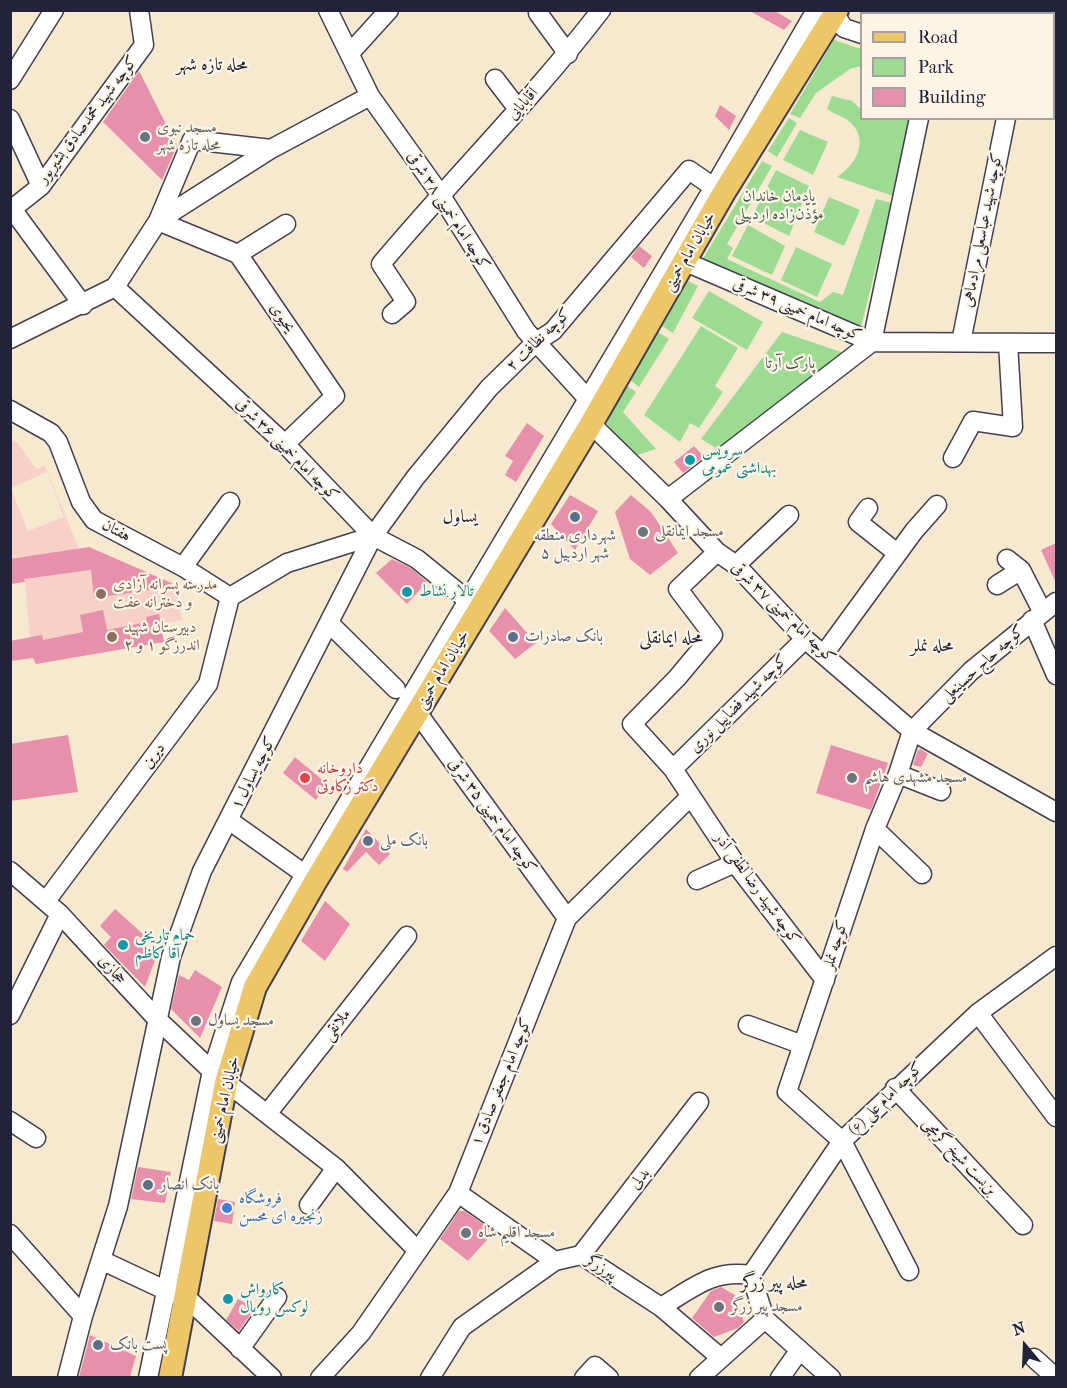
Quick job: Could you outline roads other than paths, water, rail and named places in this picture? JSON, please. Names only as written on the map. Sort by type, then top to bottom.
[{"type":"main road","name":"خیابان امام خمینی","points":[[170,1377],[175,1293],[219,1077],[255,987],[315,882],[408,701],[591,424],[679,260],[719,191],[830,12]]},
{"type":"street","points":[[10,80],[54,10]]},
{"type":"street","name":"کوچه شهید محمدصادق بشیرپور","points":[[82,305],[12,209],[41,186],[144,45],[139,10]]},
{"type":"street","name":"کوچه امام خمینی ۳۸ شرقی","points":[[328,10],[370,96],[440,194],[526,331],[588,399]]},
{"type":"street","points":[[350,53],[389,10]]},
{"type":"street","name":"آقابابایی","points":[[392,314],[406,302],[381,264],[440,194],[568,54],[602,10]]},
{"type":"street","points":[[830,12],[844,28],[860,34]]},
{"type":"street","points":[[538,13],[568,54]]},
{"type":"street","points":[[495,79],[519,109]]},
{"type":"street","points":[[158,221],[271,149],[370,96]]},
{"type":"street","points":[[10,119],[41,186]]},
{"type":"street","points":[[668,499],[872,342],[919,120]]},
{"type":"street","name":"کوچه شهید عباسعلی مرادماهی","points":[[961,342],[1006,120]]},
{"type":"street","points":[[10,339],[115,287],[158,221],[192,140],[271,149]]},
{"type":"street","name":"کوچه نظافت ۲","points":[[373,536],[415,478],[489,388],[536,342],[553,331],[689,170],[719,191]]},
{"type":"street","points":[[158,221],[238,254],[286,224]]},
{"type":"street","name":"یحیوی","points":[[238,254],[335,396],[285,444]]},
{"type":"street","points":[[473,605],[588,399],[679,260]]},
{"type":"street","name":"کوچه امام خمینی ۳۹ شرقی","points":[[679,260],[872,342],[1056,343]]},
{"type":"street","name":"کوچه امام خمینی ۳۶ شرقی","points":[[115,287],[285,444],[373,536],[417,559],[473,605]]},
{"type":"street","points":[[952,458],[973,421],[1013,427],[1008,343]]},
{"type":"street","points":[[588,399],[591,424]]},
{"type":"street","name":"هفتان","points":[[10,410],[51,433],[58,442],[81,502],[94,519],[183,567],[230,597]]},
{"type":"street","name":"کوچه امام خمینی ۳۷ شرقی","points":[[591,424],[668,499],[717,552],[736,565],[805,639],[912,731],[1056,812]]},
{"type":"street","points":[[183,567],[230,502]]},
{"type":"street","points":[[824,654],[897,553],[937,506]]},
{"type":"street","points":[[868,508],[858,522],[897,553]]},
{"type":"street","points":[[736,565],[789,515]]},
{"type":"street","points":[[230,597],[287,563],[373,536]]},
{"type":"street","name":"کوچه یساول ۱","points":[[67,1377],[83,1316],[118,1206],[171,957],[198,881],[373,536]]},
{"type":"street","name":"کوچه شهید رضا لطفی آذر","points":[[717,552],[678,589],[713,635],[678,678],[632,724],[673,769],[735,862],[825,980]]},
{"type":"street","points":[[997,585],[1014,564],[1044,611],[1056,675]]},
{"type":"street","name":"دیرین","points":[[46,901],[208,684],[230,597]]},
{"type":"street","name":"کوچه حاج حسینعلی","points":[[912,731],[971,671],[1044,611]]},
{"type":"street","name":"کوچه امام خمینی ۳۵ شرقی","points":[[329,623],[408,701],[567,918]]},
{"type":"street","name":"کوچه شهید فضاییل نوری","points":[[673,769],[805,639]]},
{"type":"street","points":[[219,1077],[241,982],[303,873],[408,701]]},
{"type":"street","name":"کوچه نملر","points":[[842,1141],[787,1092],[875,829],[898,774],[912,731]]},
{"type":"street","points":[[898,774],[941,791]]},
{"type":"street","name":"کوچه امام جعفر صادق ۱","points":[[320,1377],[361,1333],[458,1193],[567,918],[691,796]]},
{"type":"street","points":[[230,821],[303,873]]},
{"type":"street","points":[[875,829],[922,874]]},
{"type":"street","points":[[697,880],[735,862]]},
{"type":"street","name":"حجازی","points":[[10,871],[60,914],[157,1018],[219,1077],[336,1168],[418,1251]]},
{"type":"street","points":[[10,1015],[60,914]]},
{"type":"street","name":"ملانقی","points":[[267,1114],[407,936]]},
{"type":"street","name":"کوچه امام علی (ع)","points":[[751,1275],[842,1141],[895,1088],[978,1013],[1056,956]]},
{"type":"street","points":[[978,1013],[1051,1114]]},
{"type":"street","points":[[748,1025],[803,1045]]},
{"type":"street","name":"بن‌بست شیخ گرمچی","points":[[895,1088],[1023,1225]]},
{"type":"street","name":"بدلی","points":[[581,1255],[699,1102]]},
{"type":"street","points":[[10,1121],[36,1138]]},
{"type":"street","points":[[842,1141],[909,1271]]},
{"type":"street","points":[[309,1205],[336,1168]]},
{"type":"street","points":[[430,1377],[462,1327],[555,1261],[458,1193]]},
{"type":"street","points":[[10,1234],[83,1316]]},
{"type":"street","name":"پیرزرگر","points":[[555,1261],[581,1255],[661,1307],[721,1358]]},
{"type":"street","points":[[101,1260],[175,1293],[272,1377]]},
{"type":"street","points":[[661,1307],[713,1276],[731,1272],[751,1275],[765,1319],[831,1377]]},
{"type":"street","points":[[148,1377],[175,1293]]},
{"type":"street","points":[[240,1349],[277,1297]]},
{"type":"street","points":[[699,1377],[765,1319]]},
{"type":"street","points":[[780,1377],[799,1351]]},
{"type":"street","points":[[1034,1358],[1056,1377]]},
{"type":"street","points":[[584,1377],[595,1366],[609,1377]]},
{"type":"place","name":"مسجد نبوی محله تازه شهر","points":[[145,137]]},
{"type":"place","name":"سرویس بهداشتی عمومی","points":[[690,460]]},
{"type":"place","name":"شهرداری منطقه ۵ شهر اردبیل","points":[[575,517]]},
{"type":"place","name":"مسجد ایمانقلی","points":[[643,532]]},
{"type":"place","name":"تالار نشاط","points":[[407,592]]},
{"type":"place","name":"مدرسه پسرانه آزادی و دخترانه عفت","points":[[101,594]]},
{"type":"place","name":"دبیرستان شهید اندرزگو ۱ و ۲","points":[[112,637]]},
{"type":"place","name":"بانک صادرات","points":[[513,637]]},
{"type":"place","name":"داروخانه دکتر زکاوتی","points":[[305,778]]},
{"type":"place","name":"مسجد مشهدی هاشم","points":[[852,778]]},
{"type":"place","name":"بانک ملی","points":[[368,841]]},
{"type":"place","name":"حمام تاریخی آقا کاظم","points":[[123,945]]},
{"type":"place","name":"مسجد یساول","points":[[196,1021]]},
{"type":"place","name":"بانک انصار","points":[[148,1185]]},
{"type":"place","name":"فروشگاه زنجیره ای محسن","points":[[227,1208]]},
{"type":"place","name":"مسجد اقلیم شاه","points":[[466,1233]]},
{"type":"place","name":"کارواش لوکس رویال","points":[[228,1299]]},
{"type":"place","name":"مسجد پیر زرگر","points":[[719,1307]]},
{"type":"place","name":"پست بانک","points":[[98,1345]]},
{"type":"district","name":"محله تازه شهر","points":[[212,66]]},
{"type":"district","name":"یساول","points":[[460,518]]},
{"type":"district","name":"محله ایمانقلی","points":[[671,639]]},
{"type":"district","name":"محله نملر","points":[[932,647]]},
{"type":"district","name":"محله پیر زرگر","points":[[774,1284]]},
{"type":"park label","name":"یادمان خاندان مؤذّن‌زاده اردبیلی","points":[[779,206]]},
{"type":"park label","name":"پارک آرتا","points":[[790,364]]}]
